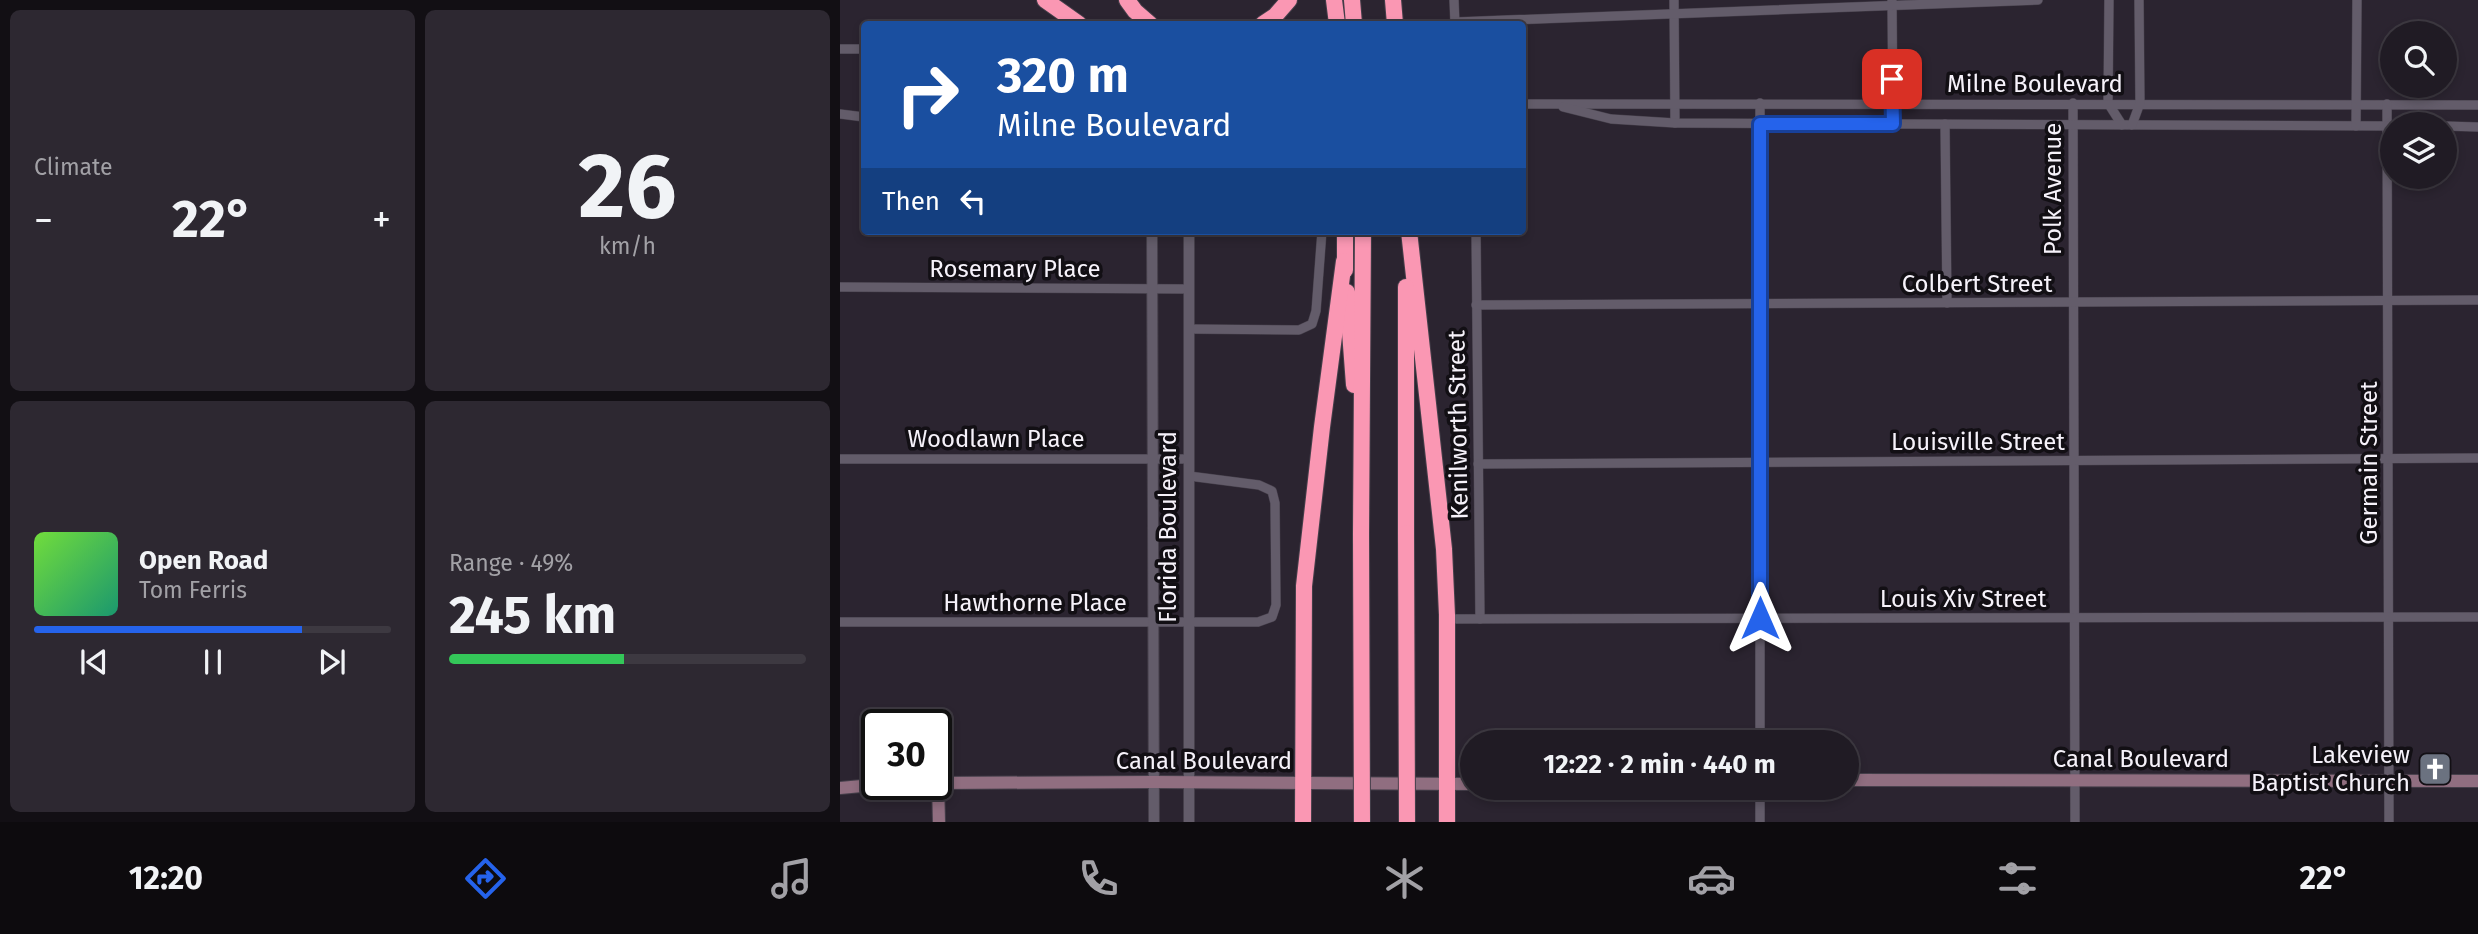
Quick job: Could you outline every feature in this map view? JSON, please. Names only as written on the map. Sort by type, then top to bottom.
[{"type":"highway","points":[[1045,0],[1075,21]]},
{"type":"highway","points":[[1127,0],[1147,21]]},
{"type":"highway","points":[[1268,21],[1289,0]]},
{"type":"highway","points":[[1334,0],[1336,21]]},
{"type":"highway","points":[[1352,0],[1354,21]]},
{"type":"highway","points":[[1393,0],[1395,21]]},
{"type":"highway","points":[[1345,235],[1361,478]]},
{"type":"highway","points":[[1362,822],[1363,235]]},
{"type":"highway","points":[[1407,822],[1408,235]]},
{"type":"highway","points":[[1408,235],[1444,549],[1447,618],[1447,822]]},
{"type":"highway","points":[[1303,822],[1301,782],[1304,586],[1345,261]]},
{"type":"main road","name":"Canal Boulevard","points":[[1859,780],[2478,781]]},
{"type":"main road","name":"Canal Boulevard","points":[[952,783],[1301,782],[1460,785]]},
{"type":"main road","points":[[840,788],[861,786]]},
{"type":"main road","points":[[938,800],[939,822]]},
{"type":"street","points":[[1454,0],[1455,21]]},
{"type":"street","points":[[1674,0],[1675,123]]},
{"type":"street","points":[[1510,21],[2038,0]]},
{"type":"street","points":[[2109,0],[2108,103],[2127,125],[2140,103],[2138,0]]},
{"type":"street","points":[[2356,126],[2357,0]]},
{"type":"street","points":[[1892,4],[1893,124]]},
{"type":"street","points":[[840,49],[861,48]]},
{"type":"street","points":[[1760,103],[1760,730]]},
{"type":"street","name":"Polk Avenue","points":[[2073,103],[2075,822]]},
{"type":"street","name":"Milne Boulevard","points":[[1526,104],[2478,105]]},
{"type":"street","name":"Milne Boulevard","points":[[1550,104],[1611,120],[1675,123],[2380,126]]},
{"type":"street","name":"Germain Street","points":[[2386,104],[2387,112]]},
{"type":"street","points":[[840,114],[861,117]]},
{"type":"street","points":[[1945,124],[1947,303]]},
{"type":"street","points":[[2457,127],[2478,127]]},
{"type":"street","name":"Germain Street","points":[[2388,189],[2389,822]]},
{"type":"street","name":"Florida Boulevard","points":[[1152,235],[1154,822]]},
{"type":"street","name":"Florida Boulevard","points":[[1189,235],[1189,822]]},
{"type":"street","points":[[1189,329],[1299,330],[1312,324],[1316,311],[1322,235]]},
{"type":"street","name":"Kenilworth Street","points":[[1476,235],[1480,619]]},
{"type":"street","name":"Rosemary Place","points":[[840,287],[1189,289]]},
{"type":"street","name":"Colbert Street","points":[[1476,305],[2478,300]]},
{"type":"street","name":"Louisville Street","points":[[1478,464],[2478,458]]},
{"type":"street","name":"Woodlawn Place","points":[[840,459],[1189,459]]},
{"type":"street","name":"Hawthorne Place","points":[[840,622],[1258,622],[1272,617],[1276,605],[1275,503],[1272,491],[1259,485],[1189,476]]},
{"type":"street","name":"Louis Xiv Street","points":[[1447,618],[2478,617]]},
{"type":"street","points":[[1760,800],[1760,822]]},
{"type":"place","name":"Lakeview Baptist Church","points":[[2435,769]]},
{"type":"route","points":[[1760,618],[1760,124],[1893,124],[1892,79]]}]
